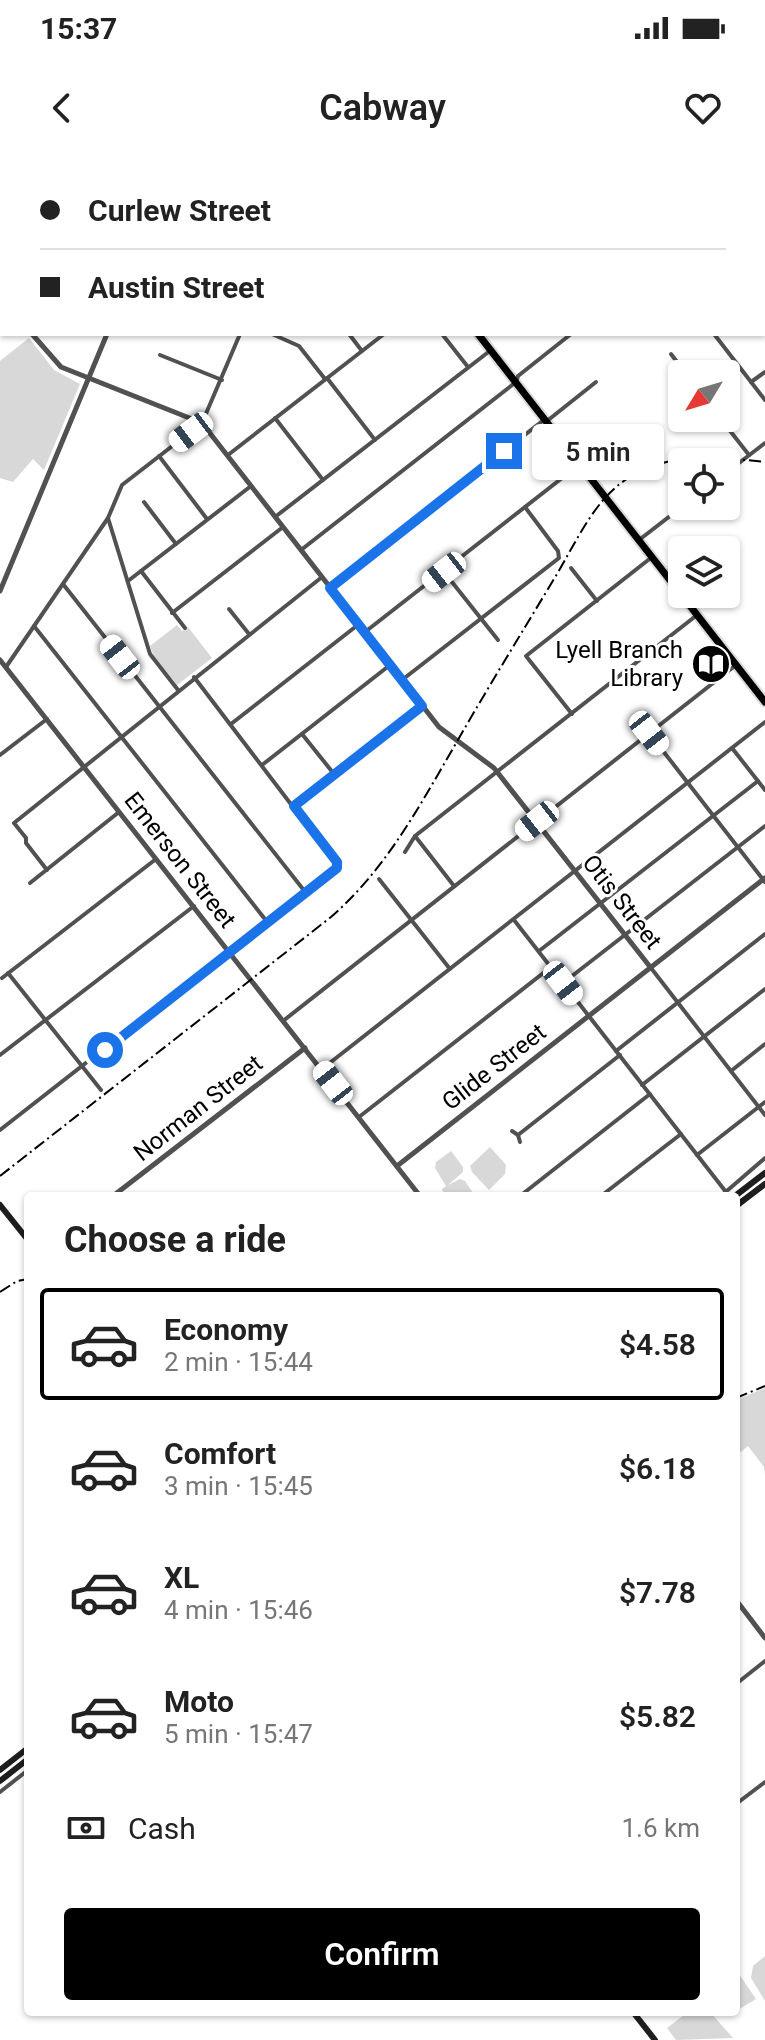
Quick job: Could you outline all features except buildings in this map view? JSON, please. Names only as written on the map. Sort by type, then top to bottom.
[{"type":"main road","points":[[480,336],[765,702]]},
{"type":"main road","points":[[740,1192],[765,1173]]},
{"type":"main road","points":[[754,1181],[765,1182]]},
{"type":"main road","points":[[740,1204],[765,1182]]},
{"type":"main road","points":[[0,1205],[24,1235]]},
{"type":"main road","points":[[0,1770],[24,1751]]},
{"type":"main road","points":[[0,1781],[24,1762]]},
{"type":"main road","points":[[636,2016],[655,2040]]},
{"type":"street","points":[[36,336],[59,366],[202,423]]},
{"type":"street","points":[[0,591],[106,336]]},
{"type":"street","points":[[6,667],[108,518],[122,485],[202,423],[240,336]]},
{"type":"street","points":[[276,336],[299,346],[375,440]]},
{"type":"street","points":[[351,336],[362,351]]},
{"type":"street","points":[[227,455],[381,336]]},
{"type":"street","points":[[444,336],[468,367]]},
{"type":"street","points":[[301,550],[516,382],[518,376],[568,336]]},
{"type":"street","points":[[716,336],[765,400]]},
{"type":"street","points":[[275,517],[491,350]]},
{"type":"street","points":[[671,354],[676,360]]},
{"type":"street","points":[[160,355],[222,380]]},
{"type":"street","points":[[751,382],[765,372]]},
{"type":"street","points":[[330,588],[596,382]]},
{"type":"street","points":[[275,418],[323,480]]},
{"type":"street","name":"Otis Street","points":[[202,423],[443,732],[498,772],[765,1115]]},
{"type":"street","points":[[365,632],[525,507],[620,426]]},
{"type":"street","points":[[731,432],[749,455]]},
{"type":"street","points":[[740,462],[765,443]]},
{"type":"street","points":[[159,456],[207,519]]},
{"type":"street","points":[[128,581],[251,486]]},
{"type":"street","points":[[144,502],[176,544]]},
{"type":"street","points":[[402,680],[560,557],[525,507]]},
{"type":"street","points":[[108,518],[150,654],[178,690]]},
{"type":"street","points":[[639,540],[668,518]]},
{"type":"street","points":[[172,613],[283,527]]},
{"type":"street","points":[[572,714],[526,656],[652,557]]},
{"type":"street","points":[[571,568],[597,601]]},
{"type":"street","points":[[141,571],[185,628]]},
{"type":"street","points":[[444,572],[498,640]]},
{"type":"street","points":[[47,870],[14,823],[322,577]]},
{"type":"street","points":[[63,584],[306,893]]},
{"type":"street","points":[[229,609],[249,634]]},
{"type":"street","points":[[405,852],[415,836],[697,615]]},
{"type":"street","points":[[230,724],[359,624]]},
{"type":"street","points":[[34,626],[268,923]]},
{"type":"street","name":"Emerson Street","points":[[0,660],[417,1192]]},
{"type":"street","points":[[262,765],[390,665]]},
{"type":"street","points":[[283,1021],[736,665]]},
{"type":"street","points":[[0,1130],[338,866],[194,677]]},
{"type":"street","points":[[294,806],[422,706]]},
{"type":"street","points":[[0,755],[47,719]]},
{"type":"street","points":[[322,1069],[765,722]]},
{"type":"street","points":[[649,733],[764,880]]},
{"type":"street","points":[[302,734],[334,774]]},
{"type":"street","points":[[732,748],[765,790]]},
{"type":"street","points":[[539,951],[758,781]]},
{"type":"street","points":[[30,883],[119,812]]},
{"type":"street","points":[[563,983],[765,826]]},
{"type":"street","points":[[415,836],[454,886]]},
{"type":"street","points":[[2,978],[156,859]]},
{"type":"street","points":[[379,879],[450,969]]},
{"type":"street","name":"Glide Street","points":[[397,1166],[764,880]]},
{"type":"street","points":[[0,1055],[194,906]]},
{"type":"street","points":[[514,920],[723,1192]]},
{"type":"street","points":[[518,1135],[765,934]]},
{"type":"street","points":[[359,1117],[551,967]]},
{"type":"street","points":[[8,973],[101,1090]]},
{"type":"street","points":[[642,1085],[765,989]]},
{"type":"street","points":[[731,1071],[765,1044]]},
{"type":"street","name":"Norman Street","points":[[118,1192],[305,1048]]},
{"type":"street","points":[[525,1192],[650,1094]]},
{"type":"street","points":[[697,1155],[765,1102]]},
{"type":"street","points":[[512,1131],[518,1135],[520,1142]]},
{"type":"street","points":[[606,1192],[681,1134]]},
{"type":"street","points":[[726,1192],[765,1158]]},
{"type":"street","points":[[740,1605],[765,1638]]},
{"type":"street","points":[[740,1681],[765,1661]]},
{"type":"street","points":[[0,1792],[24,1773]]},
{"type":"street","points":[[740,1801],[765,1782]]},
{"type":"shaded area","points":[[29,338],[54,370],[80,384],[44,470],[33,459],[13,482],[0,478],[0,361]]},
{"type":"shaded area","points":[[177,625],[182,631],[188,627],[212,658],[177,685],[154,656],[150,646]]},
{"type":"shaded area","points":[[490,1147],[506,1165],[505,1174],[489,1190],[470,1166]]},
{"type":"shaded area","points":[[451,1151],[463,1167],[463,1172],[448,1185],[460,1179],[472,1192],[443,1192],[446,1186],[435,1168],[436,1162]]},
{"type":"shaded area","points":[[765,1388],[765,1475],[764,1467],[748,1446],[740,1453],[740,1398]]},
{"type":"shaded area","points":[[765,1956],[765,2001],[751,1978],[753,1966]]},
{"type":"shaded area","points":[[740,1975],[756,1999],[740,2009]]},
{"type":"shaded area","points":[[683,2016],[714,2016],[733,2038],[676,2040],[667,2028]]},
{"type":"railway","points":[[0,1176],[331,917],[369,879],[414,814],[586,523],[617,486],[646,469],[679,460],[713,458],[765,462]]},
{"type":"railway","points":[[0,1292],[24,1280]]},
{"type":"railway","points":[[740,1396],[765,1386]]},
{"type":"place","name":"Lyell Branch Library","points":[[711,664]]},
{"type":"route","points":[[105,1050],[339,865],[294,806],[422,706],[330,588],[504,451]]}]
